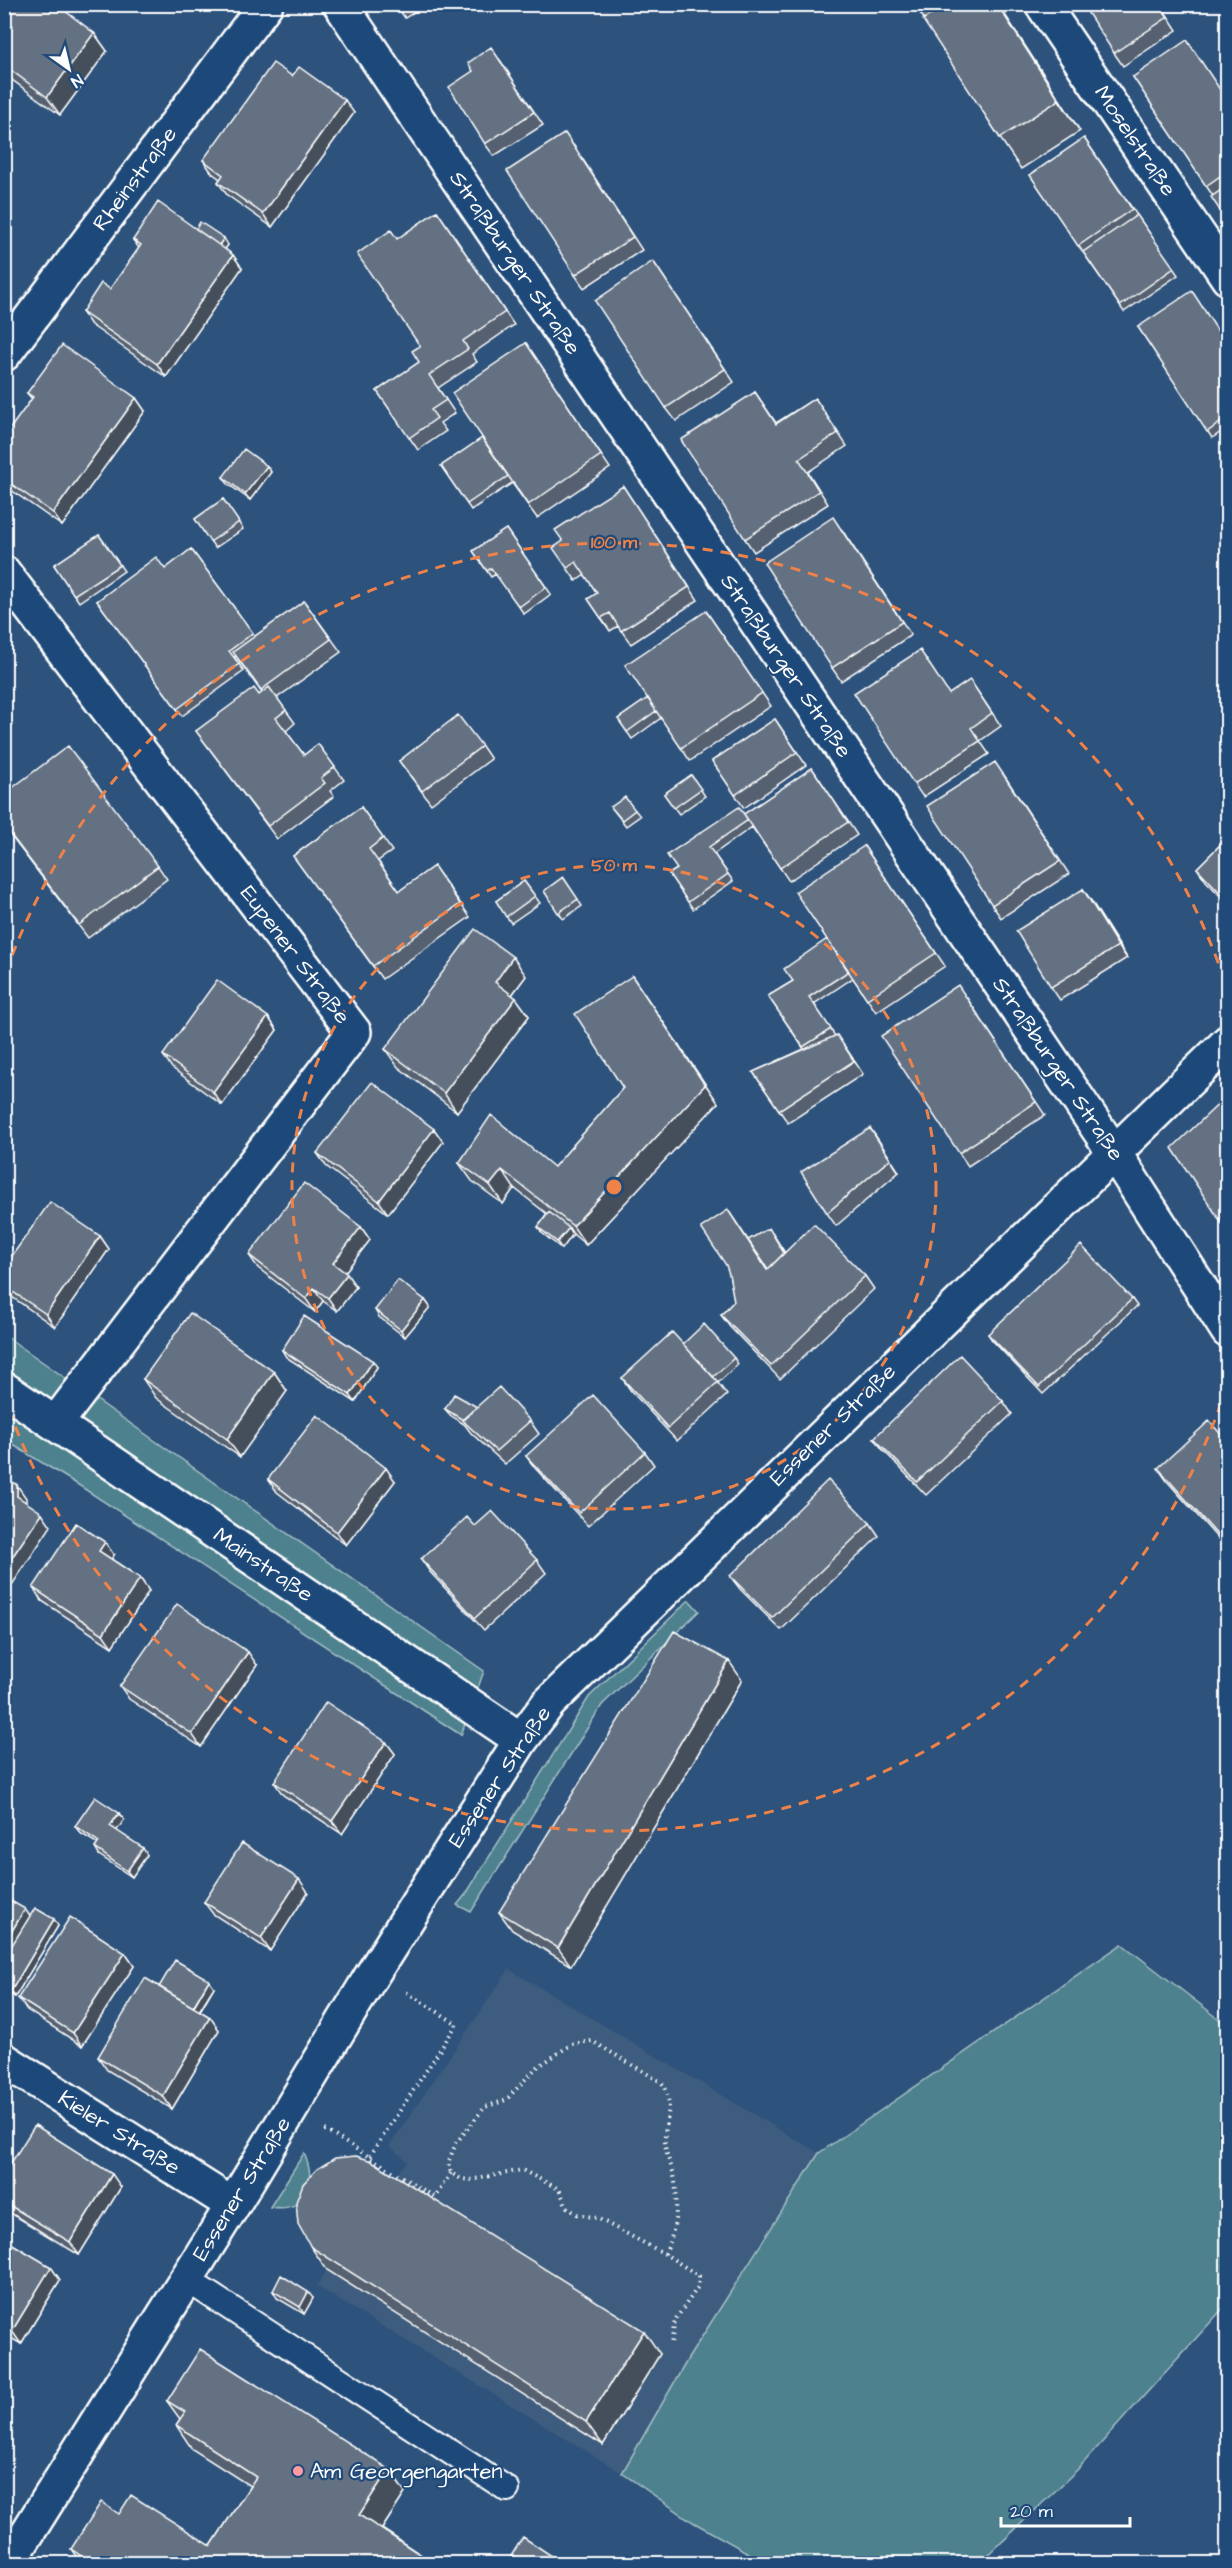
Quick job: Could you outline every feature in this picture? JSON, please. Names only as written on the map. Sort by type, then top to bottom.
[{"type":"street","name":"Rheinstraße","points":[[4,354],[266,4]]},
{"type":"street","name":"Straßburger Straße","points":[[340,4],[1113,1151],[1227,1331]]},
{"type":"street","name":"Moselstraße","points":[[1042,4],[1227,278]]},
{"type":"street","name":"Eupener Straße","points":[[4,573],[354,1032],[56,1423]]},
{"type":"street","name":"Essener Straße","points":[[8,2564],[233,2205],[370,1978],[521,1740],[548,1704],[1227,1042]]},
{"type":"street","name":"Mainstraße","points":[[4,1389],[521,1740]]},
{"type":"street","name":"Kieler Straße","points":[[4,2060],[233,2205]]},
{"type":"lane","points":[[186,2279],[507,2489]]},
{"type":"path","points":[[370,2156],[457,2024],[400,1988]]},
{"type":"path","points":[[665,2254],[672,2239],[676,2206],[674,2176],[665,2144],[668,2090],[661,2082],[592,2041],[572,2044],[536,2068],[506,2100],[485,2107],[456,2143],[448,2163],[451,2173],[461,2179],[470,2180],[522,2170],[560,2189],[567,2207],[577,2214],[597,2218],[665,2254],[699,2276],[698,2287],[675,2320],[671,2344]]},
{"type":"path","points":[[316,2124],[435,2197],[451,2173]]},
{"type":"shaded area","points":[[509,1969],[819,2153],[689,2357],[622,2473],[316,2286],[327,2270],[315,2247],[388,2184],[407,2161],[389,2146]]},
{"type":"green space","points":[[4,1335],[484,1671],[461,1735],[80,1486],[5,1440]]},
{"type":"green space","points":[[689,1600],[699,1611],[602,1705],[471,1912],[457,1905],[589,1697]]},
{"type":"green space","points":[[1122,1944],[1227,2025],[1227,2304],[1077,2470],[979,2564],[766,2563],[693,2522],[622,2473],[689,2357],[819,2153]]},
{"type":"green space","points":[[304,2153],[310,2175],[306,2194],[293,2205],[283,2208],[270,2207]]},
{"type":"building","points":[[4,4],[56,4],[94,33],[47,97],[4,65]]},
{"type":"building","points":[[914,4],[946,4],[924,19]]},
{"type":"building","points":[[946,4],[997,4],[1059,100],[1000,138],[923,20]]},
{"type":"building","points":[[1082,4],[1159,4],[1168,17],[1114,53]]},
{"type":"building","points":[[1187,40],[1227,100],[1227,171],[1206,186],[1133,77]]},
{"type":"building","points":[[491,47],[534,112],[485,144],[449,87],[473,71],[468,63]]},
{"type":"building","points":[[273,63],[292,76],[299,67],[345,100],[263,214],[218,182],[223,175],[203,160]]},
{"type":"building","points":[[565,133],[633,237],[575,275],[507,171]]},
{"type":"building","points":[[1084,138],[1132,209],[1078,246],[1030,175]]},
{"type":"building","points":[[1227,186],[1227,221],[1211,197]]},
{"type":"building","points":[[158,202],[233,255],[157,364],[82,312],[101,283],[110,289],[141,245],[133,240]]},
{"type":"building","points":[[437,211],[505,312],[463,341],[468,349],[429,375],[446,400],[431,410],[437,418],[409,438],[377,391],[419,362],[412,351],[420,346],[357,254],[391,230],[397,239]]},
{"type":"building","points":[[1137,215],[1174,268],[1120,306],[1083,252]]},
{"type":"building","points":[[200,222],[224,238],[219,245],[196,229]]},
{"type":"building","points":[[653,261],[725,369],[666,408],[595,301]]},
{"type":"building","points":[[1192,291],[1227,345],[1227,418],[1207,432],[1138,327]]},
{"type":"building","points":[[526,343],[601,455],[528,505],[452,393]]},
{"type":"building","points":[[62,345],[136,398],[53,513],[4,479],[4,437],[33,397],[27,393]]},
{"type":"building","points":[[755,392],[776,424],[815,398],[838,433],[799,459],[819,491],[745,539],[681,440]]},
{"type":"building","points":[[482,438],[508,476],[467,504],[441,466]]},
{"type":"building","points":[[244,449],[267,466],[245,494],[223,477]]},
{"type":"building","points":[[1227,452],[1227,464],[1222,456]]},
{"type":"building","points":[[623,486],[689,587],[621,631],[610,613],[601,618],[588,599],[597,593],[576,562],[567,568],[553,548],[563,541],[555,530]]},
{"type":"building","points":[[223,499],[239,522],[210,542],[195,519]]},
{"type":"building","points":[[833,517],[902,622],[832,668],[764,563]]},
{"type":"building","points":[[506,529],[546,587],[519,607],[491,568],[487,571],[473,551]]},
{"type":"building","points":[[99,535],[120,565],[74,595],[54,565]]},
{"type":"building","points":[[191,549],[253,633],[229,651],[239,664],[177,709],[97,601],[156,557],[165,569]]},
{"type":"building","points":[[304,601],[331,639],[261,690],[233,652]]},
{"type":"building","points":[[706,611],[762,693],[681,748],[625,665]]},
{"type":"building","points":[[920,650],[949,694],[970,680],[992,713],[971,728],[980,741],[914,784],[854,693]]},
{"type":"building","points":[[269,687],[286,710],[276,718],[304,755],[318,744],[335,767],[321,778],[325,783],[268,826],[196,731],[254,688],[259,695]]},
{"type":"building","points":[[648,698],[656,711],[627,732],[618,719]]},
{"type":"building","points":[[458,715],[482,746],[422,791],[399,761]]},
{"type":"building","points":[[775,719],[797,752],[735,795],[712,761]]},
{"type":"building","points":[[68,746],[158,866],[79,925],[4,826],[4,794]]},
{"type":"building","points":[[995,762],[1060,861],[992,905],[927,806]]},
{"type":"building","points":[[812,768],[848,822],[780,868],[744,814]]},
{"type":"building","points":[[691,775],[701,789],[674,808],[664,794]]},
{"type":"building","points":[[625,797],[635,810],[622,820],[611,807]]},
{"type":"building","points":[[361,807],[383,838],[369,849],[399,891],[434,866],[460,904],[373,966],[293,856]]},
{"type":"building","points":[[739,807],[748,820],[709,847],[728,874],[688,902],[669,874],[677,869],[667,855]]},
{"type":"building","points":[[1227,838],[1227,900],[1197,868]]},
{"type":"building","points":[[864,846],[936,953],[867,999],[795,892]]},
{"type":"building","points":[[563,877],[578,899],[558,913],[544,891]]},
{"type":"building","points":[[524,881],[535,896],[506,917],[496,901]]},
{"type":"building","points":[[1083,889],[1118,946],[1051,987],[1016,931]]},
{"type":"building","points":[[475,929],[513,957],[495,982],[516,998],[444,1093],[385,1049]]},
{"type":"building","points":[[827,939],[849,971],[809,997],[831,1029],[803,1047],[768,996],[793,981],[784,969]]},
{"type":"building","points":[[632,976],[705,1085],[573,1226],[502,1170],[490,1185],[459,1163],[491,1115],[554,1167],[623,1088],[575,1014]]},
{"type":"building","points":[[217,980],[268,1017],[213,1092],[163,1055]]},
{"type":"building","points":[[958,985],[1036,1102],[959,1153],[881,1036]]},
{"type":"building","points":[[837,1035],[854,1061],[779,1110],[753,1072]]},
{"type":"building","points":[[372,1082],[434,1129],[379,1201],[317,1153]]},
{"type":"building","points":[[1227,1096],[1227,1231],[1172,1148]]},
{"type":"building","points":[[870,1128],[890,1159],[827,1213],[801,1172]]},
{"type":"building","points":[[304,1183],[361,1227],[333,1263],[347,1274],[328,1298],[314,1288],[306,1299],[249,1255]]},
{"type":"building","points":[[50,1202],[100,1236],[46,1314],[4,1286],[4,1267]]},
{"type":"building","points":[[728,1210],[767,1270],[814,1224],[865,1276],[771,1366],[721,1315],[734,1301],[729,1274],[726,1265],[701,1228]]},
{"type":"building","points":[[549,1212],[569,1228],[557,1242],[538,1227]]},
{"type":"building","points":[[769,1228],[784,1253],[768,1269],[748,1240]]},
{"type":"building","points":[[1081,1245],[1132,1299],[1039,1387],[988,1334]]},
{"type":"building","points":[[398,1280],[425,1300],[401,1330],[375,1310]]},
{"type":"building","points":[[190,1313],[274,1372],[227,1439],[143,1379]]},
{"type":"building","points":[[304,1316],[373,1361],[350,1395],[282,1350]]},
{"type":"building","points":[[704,1324],[734,1358],[713,1377],[683,1344]]},
{"type":"building","points":[[672,1332],[718,1382],[668,1428],[622,1378]]},
{"type":"building","points":[[960,1355],[1003,1401],[917,1482],[874,1438]]},
{"type":"building","points":[[499,1387],[530,1421],[496,1451],[462,1420]]},
{"type":"building","points":[[454,1394],[477,1407],[463,1420],[445,1409]]},
{"type":"building","points":[[593,1395],[645,1452],[579,1513],[526,1456]]},
{"type":"building","points":[[317,1415],[386,1468],[337,1532],[268,1479]]},
{"type":"building","points":[[1209,1421],[1227,1441],[1227,1546],[1158,1468]]},
{"type":"building","points":[[4,1478],[17,1485],[17,1496],[42,1513],[4,1569]]},
{"type":"building","points":[[828,1480],[870,1523],[772,1618],[730,1576]]},
{"type":"building","points":[[492,1511],[537,1560],[475,1618],[421,1559],[467,1517],[475,1526]]},
{"type":"building","points":[[76,1523],[105,1542],[99,1551],[140,1578],[103,1634],[33,1588]]},
{"type":"building","points":[[177,1604],[248,1652],[192,1734],[120,1686]]},
{"type":"building","points":[[674,1631],[729,1661],[558,1948],[499,1912]]},
{"type":"building","points":[[326,1702],[386,1742],[332,1821],[274,1782]]},
{"type":"building","points":[[95,1797],[119,1813],[110,1826],[143,1848],[127,1871],[95,1848],[99,1842],[75,1826]]},
{"type":"building","points":[[242,1843],[299,1879],[261,1938],[204,1902]]},
{"type":"building","points":[[4,1897],[25,1909],[4,1944]]},
{"type":"building","points":[[35,1908],[54,1919],[11,1991],[4,1987],[4,1958]]},
{"type":"building","points":[[70,1917],[125,1953],[73,2033],[18,1998]]},
{"type":"building","points":[[175,1960],[209,1980],[193,2007],[159,1987]]},
{"type":"building","points":[[145,1978],[210,2017],[163,2096],[98,2057]]},
{"type":"building","points":[[35,2125],[112,2174],[70,2242],[4,2202],[4,2174]]},
{"type":"building","points":[[356,2156],[372,2161],[644,2331],[586,2422],[311,2247],[298,2224],[296,2202],[303,2184],[317,2169],[335,2158]]},
{"type":"building","points":[[4,2239],[51,2267],[12,2331],[4,2327]]},
{"type":"building","points":[[281,2275],[308,2292],[300,2307],[273,2291]]},
{"type":"building","name":"Am Georgengarten","points":[[200,2349],[389,2469],[359,2515],[435,2564],[93,2564],[71,2549],[101,2502],[119,2514],[131,2495],[211,2546],[256,2477],[176,2425],[185,2412],[167,2401]]},
{"type":"building","points":[[523,2537],[564,2564],[506,2564]]},
{"type":"place","name":"Am Georgengarten","points":[[298,2471]]}]
